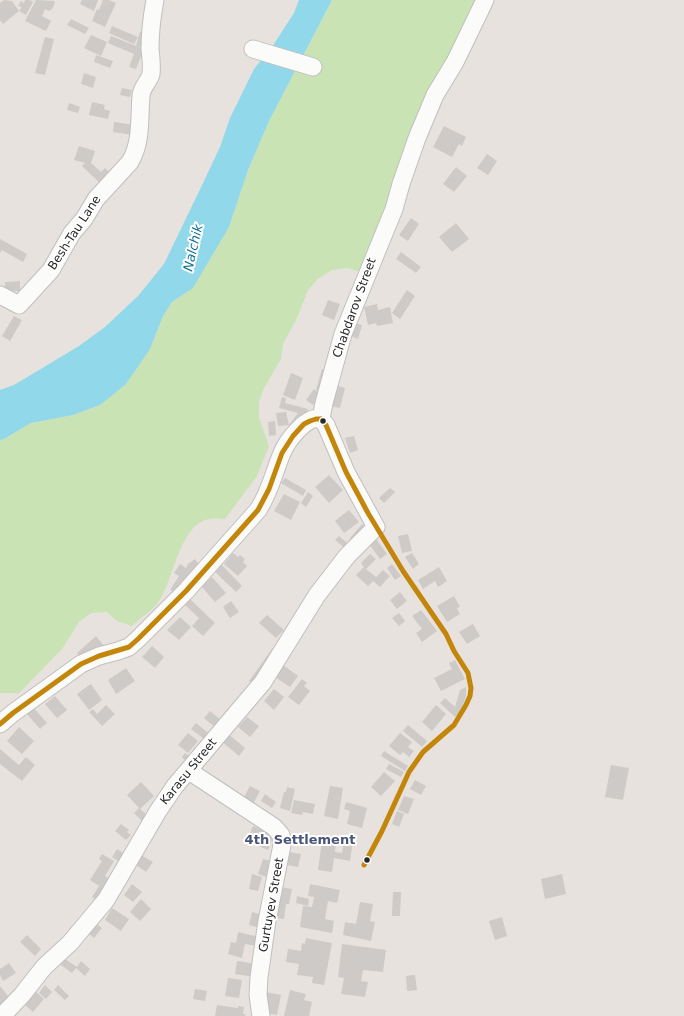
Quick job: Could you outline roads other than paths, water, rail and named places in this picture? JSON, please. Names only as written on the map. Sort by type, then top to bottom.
[{"type":"street","name":"Besh-Tau Lane","points":[[0,295],[19,305],[28,296],[51,270],[72,233],[84,219],[96,199],[134,156],[139,137],[141,93],[151,75],[151,34],[155,0]]},
{"type":"street","name":"Chabdarov Street","points":[[321,419],[343,334],[394,209],[417,138],[435,94],[455,62],[484,0]]},
{"type":"street","points":[[254,50],[311,66]]},
{"type":"street","points":[[0,724],[81,664],[99,656],[129,647],[138,639],[186,591],[258,510],[264,500],[278,467],[282,452],[289,441],[303,425],[310,420],[317,418],[321,419]]},
{"type":"street","name":"Karasu Street","points":[[2,1016],[44,967],[70,943],[106,900],[158,811],[189,771],[263,682],[317,595],[347,556],[376,527],[346,472],[326,425],[321,419]]},
{"type":"street","name":"Gurtuyev Street","points":[[189,771],[274,827],[281,835],[282,840],[278,868],[267,920],[259,977],[258,995],[260,1016]]},
{"type":"water","name":"Nalchik","points":[[299,0],[332,0],[269,121],[248,170],[229,227],[193,288],[172,302],[163,316],[150,349],[126,384],[100,405],[73,415],[31,423],[0,440],[0,390],[14,385],[79,346],[105,327],[138,296],[164,264],[220,147],[230,118],[254,69],[274,44],[294,13]]},
{"type":"district","name":"4th Settlement","points":[[300,841]]}]
